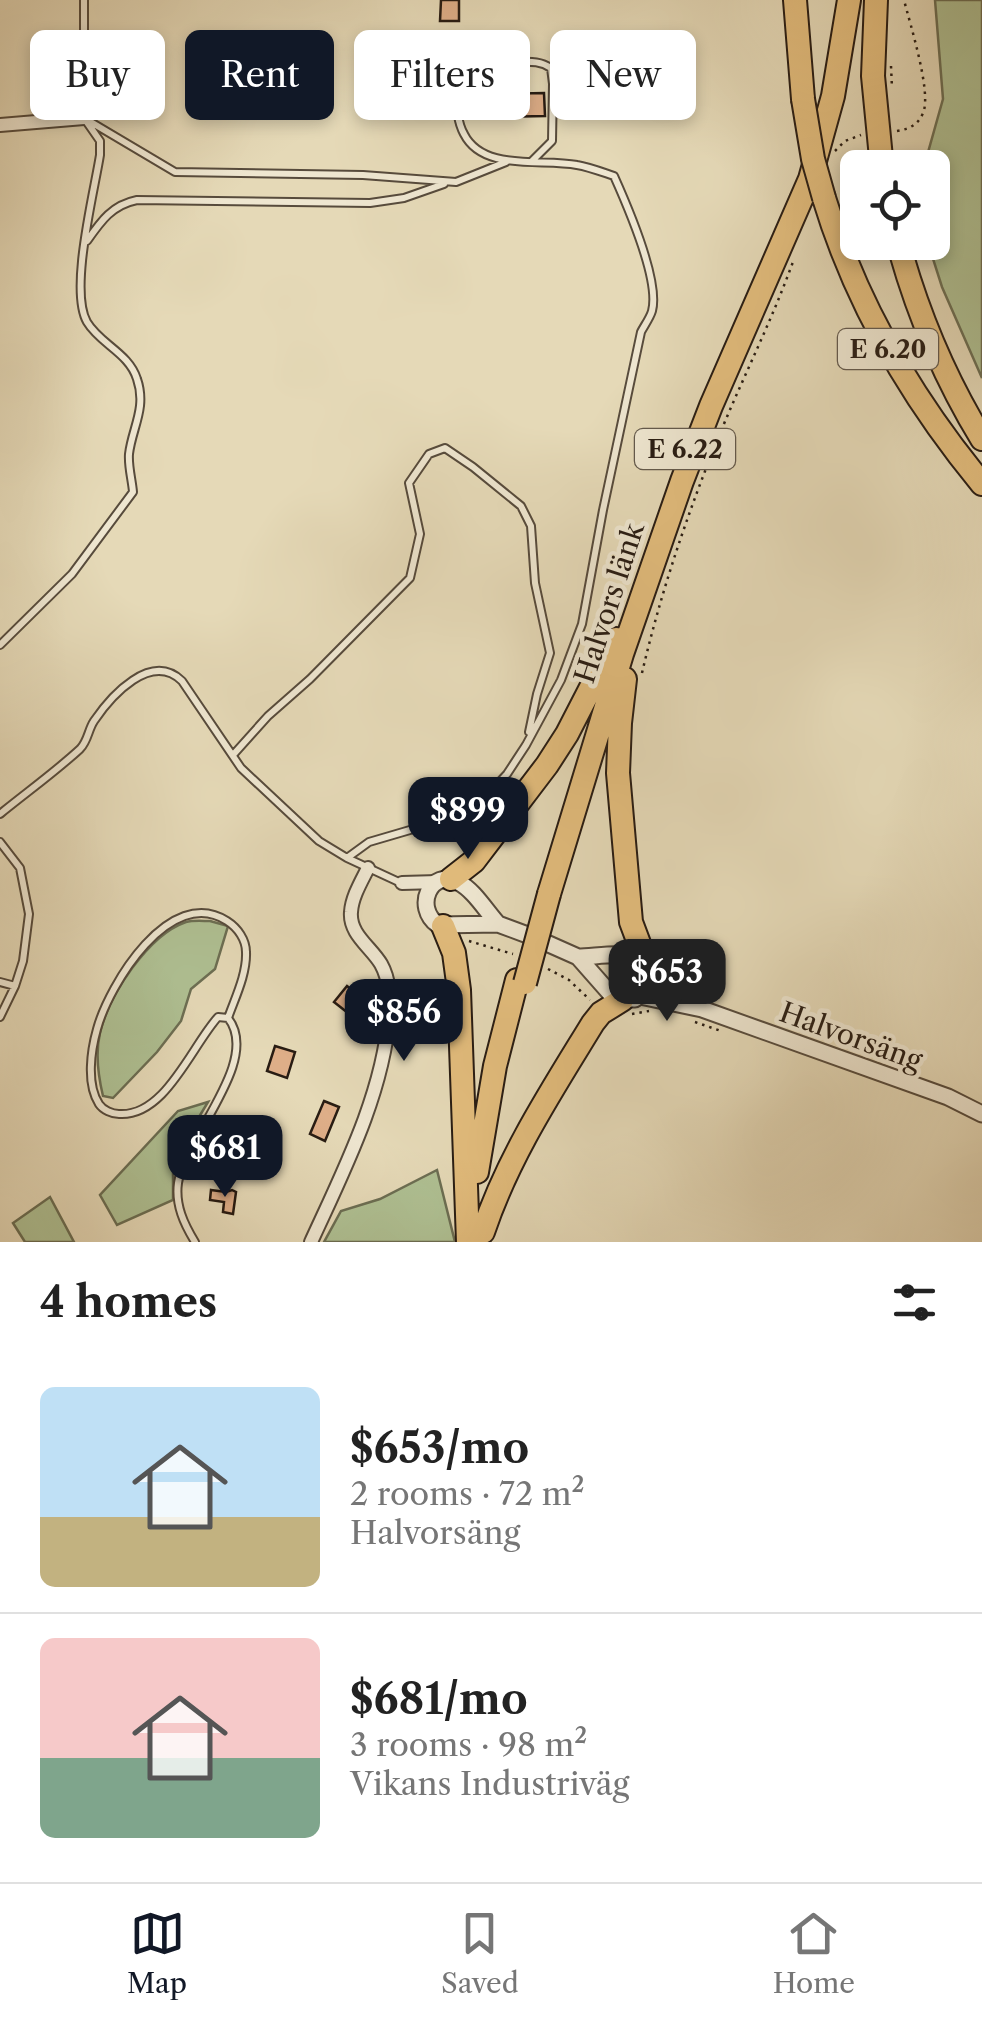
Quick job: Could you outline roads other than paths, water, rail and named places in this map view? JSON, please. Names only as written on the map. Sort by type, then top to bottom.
[{"type":"highway","name":"E 6.20","points":[[795,0],[803,99],[813,159],[858,290],[926,410],[982,484]]},
{"type":"highway","name":"Halvors länk","points":[[476,1239],[487,1107],[545,893],[674,480],[800,166],[816,109],[837,0]]},
{"type":"highway","name":"Halvors länk","points":[[629,619],[712,406],[810,179],[834,96],[849,0]]},
{"type":"highway","points":[[876,0],[873,76],[880,150]]},
{"type":"highway","name":"E 6.20","points":[[904,260],[925,329],[982,439]]},
{"type":"highway","name":"E 6.22","points":[[444,881],[474,862],[547,765],[629,619]]},
{"type":"highway","name":"E 6.22","points":[[629,619],[618,774],[631,922],[651,961]]},
{"type":"highway","points":[[446,934],[454,954],[459,990],[476,1239]]},
{"type":"highway","points":[[476,1239],[531,1126],[621,1007]]},
{"type":"street","points":[[0,126],[63,120]]},
{"type":"street","points":[[312,1242],[381,1073],[389,1016],[388,981],[380,963],[359,938],[351,918],[368,868]]},
{"type":"street","points":[[402,883],[444,881],[466,888],[498,924],[578,958],[621,1007],[648,988],[651,961],[625,954],[578,958]]},
{"type":"street","name":"E 6.22","points":[[426,906],[428,891],[444,881]]},
{"type":"street","points":[[402,883],[426,906],[433,922],[446,934],[498,924]]},
{"type":"street","name":"Halvorsäng","points":[[651,961],[672,997],[698,1015],[948,1097],[982,1114]]},
{"type":"street","name":"Halvorsäng","points":[[621,1007],[672,997]]},
{"type":"lane","points":[[84,0],[84,30]]},
{"type":"lane","points":[[347,858],[369,842],[468,813],[480,803],[507,774],[526,744],[561,680],[582,624],[641,332],[652,310],[652,282],[614,176],[576,164],[507,161],[478,151],[465,137],[458,117],[457,93],[466,75],[482,62],[542,62],[551,68],[552,141],[531,162]]},
{"type":"lane","points":[[0,645],[72,574],[133,492],[129,455],[138,421],[138,381],[131,366],[100,339],[83,314],[81,275],[100,155],[100,141],[85,120]]},
{"type":"lane","points":[[87,120],[174,172],[363,175],[456,182],[507,161]]},
{"type":"lane","points":[[86,242],[110,211],[136,200],[370,203],[404,198],[450,181]]},
{"type":"lane","points":[[233,755],[410,578],[420,534],[409,483],[429,454],[444,448],[521,506],[532,526],[535,583],[550,653],[526,744]]},
{"type":"lane","points":[[0,814],[85,745],[92,724],[128,682],[145,674],[174,674],[242,768],[319,840],[347,858],[402,883]]},
{"type":"lane","points":[[0,842],[20,868],[29,914],[23,960],[0,1017]]},
{"type":"lane","points":[[194,914],[214,916],[224,919],[239,933],[246,954],[228,1018],[214,1022],[158,1100],[134,1114],[113,1115],[100,1105],[93,1086],[92,1059],[103,1011],[136,956],[169,923],[194,914]]},
{"type":"lane","points":[[0,982],[15,986]]},
{"type":"lane","points":[[195,1242],[180,1213],[178,1184],[189,1152],[230,1076],[236,1036],[228,1018]]}]
